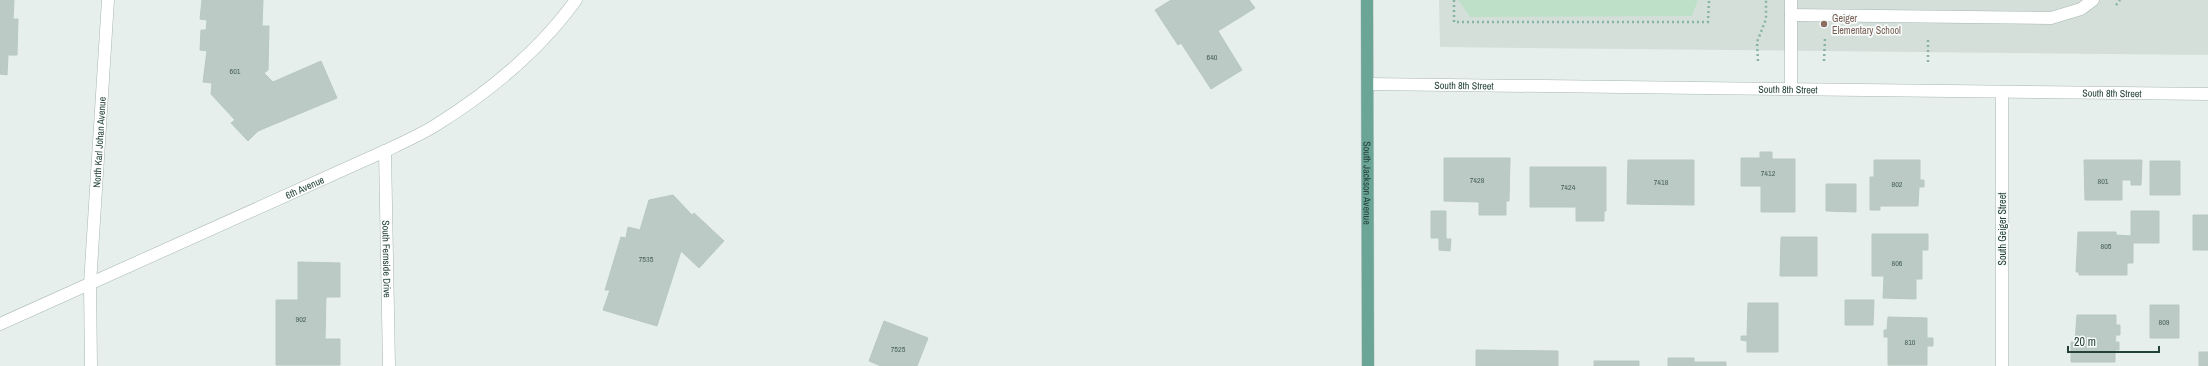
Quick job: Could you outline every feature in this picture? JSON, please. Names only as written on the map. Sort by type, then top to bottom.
[{"type":"main road","name":"South Jackson Avenue","points":[[1367,0],[1368,366]]},
{"type":"street","name":"North Karl Johan Avenue","points":[[91,366],[90,284],[108,0]]},
{"type":"street","name":"6th Avenue","points":[[0,324],[385,151],[435,126],[477,98],[530,54],[564,16],[576,0]]},
{"type":"street","points":[[1791,0],[1792,89]]},
{"type":"street","points":[[1792,15],[2051,18],[2081,9],[2093,0]]},
{"type":"street","name":"South 8th Street","points":[[1368,84],[2208,94]]},
{"type":"street","name":"South Geiger Street","points":[[2002,92],[2002,366]]},
{"type":"street","name":"South Fernside Drive","points":[[385,151],[389,366]]},
{"type":"path","points":[[1454,0],[1454,22],[1708,22],[1709,0]]},
{"type":"path","points":[[1758,61],[1757,42],[1766,19],[1766,0]]},
{"type":"path","points":[[1928,46],[1928,62]]},
{"type":"shaded area","name":"Geiger Elementary School","points":[[1439,0],[2208,0],[2208,55],[1440,47]]},
{"type":"green space","points":[[1458,0],[1698,0],[1692,16],[1470,17]]},
{"type":"building","points":[[0,0],[14,0],[13,19],[18,19],[17,55],[8,55],[7,75],[0,74]]},
{"type":"building","points":[[202,0],[263,0],[262,26],[269,26],[268,70],[264,73],[273,82],[321,61],[337,98],[258,131],[248,141],[231,123],[235,120],[211,94],[212,83],[203,82],[207,51],[200,50],[201,30],[206,30],[207,20],[200,19]]},
{"type":"building","points":[[1171,0],[1249,0],[1255,8],[1218,31],[1242,70],[1211,89],[1181,43],[1178,45],[1155,10]]},
{"type":"building","points":[[1760,152],[1772,152],[1772,159],[1795,159],[1795,212],[1761,212],[1761,186],[1741,186],[1741,158],[1760,158]]},
{"type":"building","points":[[1444,158],[1510,158],[1509,201],[1506,201],[1506,215],[1479,215],[1479,202],[1444,201]]},
{"type":"building","points":[[1628,160],[1694,160],[1694,205],[1627,204]]},
{"type":"building","points":[[1874,160],[1920,160],[1920,180],[1924,180],[1924,187],[1919,187],[1918,206],[1880,206],[1880,210],[1870,210],[1870,177],[1874,177]]},
{"type":"building","points":[[2084,160],[2142,160],[2141,185],[2131,185],[2131,180],[2122,180],[2122,200],[2085,200]]},
{"type":"building","points":[[2150,161],[2180,161],[2180,195],[2150,195]]},
{"type":"building","points":[[1530,167],[1606,167],[1606,211],[1604,211],[1604,221],[1576,221],[1576,207],[1530,207]]},
{"type":"building","points":[[1826,184],[1856,184],[1856,212],[1826,211]]},
{"type":"building","points":[[673,195],[692,215],[694,213],[724,241],[699,268],[681,251],[657,326],[603,310],[610,290],[605,290],[621,237],[626,238],[628,227],[640,230],[649,200]]},
{"type":"building","points":[[1431,211],[1446,211],[1446,239],[1451,239],[1450,251],[1439,250],[1439,238],[1431,238]]},
{"type":"building","points":[[2131,211],[2159,211],[2159,243],[2133,243],[2133,263],[2127,263],[2127,275],[2079,275],[2079,272],[2076,272],[2078,232],[2116,232],[2116,235],[2131,236]]},
{"type":"building","points":[[2193,215],[2208,215],[2208,250],[2193,250]]},
{"type":"building","points":[[1872,234],[1928,234],[1928,250],[1922,250],[1922,279],[1916,279],[1916,299],[1883,298],[1884,276],[1872,276]]},
{"type":"building","points":[[1781,237],[1817,237],[1817,276],[1780,276]]},
{"type":"building","points":[[298,262],[340,263],[340,297],[326,297],[325,339],[340,339],[340,365],[276,365],[276,300],[298,300]]},
{"type":"building","points":[[1845,300],[1874,300],[1873,325],[1845,325]]},
{"type":"building","points":[[1748,303],[1778,303],[1778,352],[1747,352],[1747,341],[1741,340],[1741,336],[1747,336]]},
{"type":"building","points":[[2150,305],[2179,305],[2179,338],[2150,338]]},
{"type":"building","points":[[2077,315],[2116,315],[2116,325],[2120,325],[2120,335],[2116,335],[2115,342],[2119,342],[2119,350],[2115,350],[2115,362],[2071,362],[2071,342],[2075,342]]},
{"type":"building","points":[[1888,317],[1927,318],[1927,338],[1933,338],[1933,346],[1927,346],[1927,365],[1888,365],[1888,337],[1884,337],[1884,330],[1887,330]]},
{"type":"building","points":[[884,321],[928,338],[917,366],[881,366],[869,361]]},
{"type":"building","points":[[1476,350],[1558,351],[1558,366],[1476,366]]},
{"type":"building","points":[[2199,352],[2208,352],[2208,366],[2199,366]]},
{"type":"building","points":[[1668,358],[1694,358],[1694,362],[1726,362],[1726,366],[1668,366]]},
{"type":"building","points":[[1594,361],[1639,361],[1639,366],[1594,366]]},
{"type":"place","name":"Geiger Elementary School","points":[[1824,24]]}]
